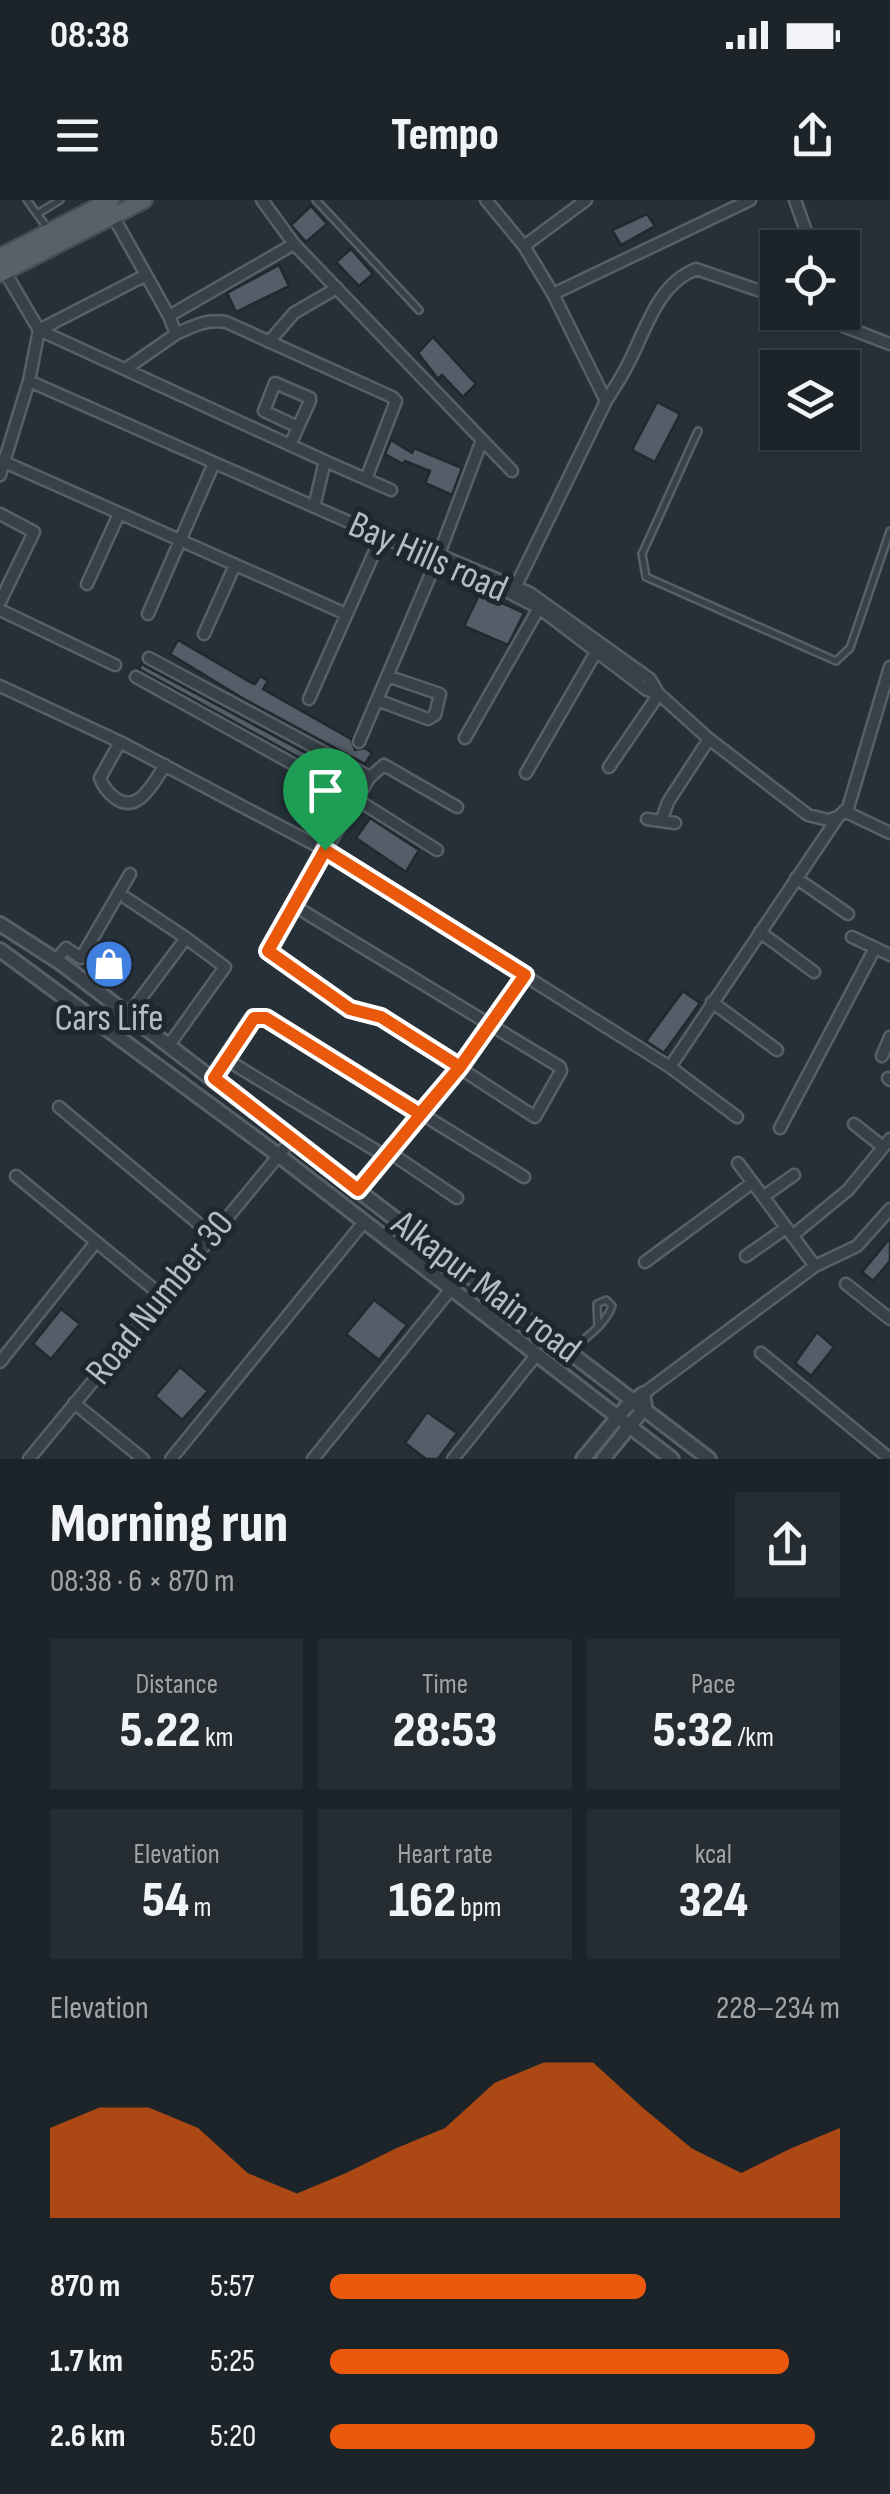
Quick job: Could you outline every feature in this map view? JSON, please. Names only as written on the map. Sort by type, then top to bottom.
[{"type":"main road","points":[[2,267],[50,231],[144,200]]},
{"type":"main road","points":[[2,267],[112,208]]},
{"type":"street","points":[[262,200],[294,244],[512,471]]},
{"type":"street","points":[[486,200],[524,246],[553,294],[606,401]]},
{"type":"street","points":[[524,246],[586,200]]},
{"type":"street","points":[[553,294],[750,200]]},
{"type":"street","points":[[795,200],[806,230]]},
{"type":"street","points":[[112,208],[176,334]]},
{"type":"street","points":[[169,316],[294,244]]},
{"type":"street","points":[[0,475],[29,380],[39,330],[2,267]]},
{"type":"street","points":[[514,590],[657,302],[683,274],[696,269],[760,292]]},
{"type":"street","points":[[39,330],[146,275]]},
{"type":"street","points":[[269,342],[294,313],[337,288]]},
{"type":"street","points":[[127,368],[176,334],[214,320],[392,396],[396,402],[366,479]]},
{"type":"street","name":"Bay Hills road","points":[[39,330],[325,461],[314,507],[437,557]]},
{"type":"street","points":[[853,330],[890,344]]},
{"type":"street","points":[[29,380],[314,507]]},
{"type":"street","points":[[290,444],[298,427],[310,398],[275,383],[264,412],[298,427]]},
{"type":"street","points":[[359,742],[482,440]]},
{"type":"street","points":[[2,460],[346,614]]},
{"type":"street","points":[[325,461],[390,490]]},
{"type":"street","points":[[148,614],[214,463]]},
{"type":"street","points":[[0,514],[34,532],[0,602]]},
{"type":"street","points":[[87,584],[119,514]]},
{"type":"street","points":[[309,700],[382,535]]},
{"type":"street","points":[[437,557],[530,593],[650,679],[659,694],[609,767]]},
{"type":"street","points":[[204,634],[235,565]]},
{"type":"street","name":"Bay Hills road","points":[[514,590],[647,690],[659,694],[709,739],[808,816],[828,820],[841,814],[890,833]]},
{"type":"street","points":[[466,738],[539,608]]},
{"type":"street","points":[[0,610],[115,665]]},
{"type":"street","points":[[526,773],[596,652]]},
{"type":"street","points":[[149,658],[370,777]]},
{"type":"street","points":[[670,1068],[851,798],[890,668]]},
{"type":"street","points":[[377,700],[428,718],[435,715],[440,694],[387,676]]},
{"type":"street","points":[[136,677],[356,799],[437,850]]},
{"type":"street","points":[[0,686],[120,742],[325,850],[670,1068],[736,1117]]},
{"type":"street","points":[[662,819],[668,802],[709,739]]},
{"type":"street","points":[[120,742],[100,778],[102,786],[120,802],[139,800],[165,766]]},
{"type":"street","points":[[298,903],[302,910],[560,1067],[562,1071],[534,1117],[381,1017],[350,1009],[268,951],[356,799],[370,777],[384,765],[457,807]]},
{"type":"street","points":[[647,820],[675,823]]},
{"type":"street","points":[[56,959],[66,948],[82,958],[130,874]]},
{"type":"street","points":[[796,878],[848,914]]},
{"type":"street","points":[[126,898],[225,967],[169,1044]]},
{"type":"street","name":"Alkapur Main road","points":[[0,924],[56,959],[571,1351],[641,1400],[709,1459]]},
{"type":"street","points":[[760,932],[814,972]]},
{"type":"street","points":[[852,937],[890,956]]},
{"type":"street","points":[[129,1014],[186,938]]},
{"type":"street","points":[[780,1128],[875,948]]},
{"type":"street","name":"Alkapur Main road","points":[[0,950],[278,1155],[672,1459]]},
{"type":"street","points":[[358,1190],[460,1067],[525,975]]},
{"type":"street","points":[[712,1002],[777,1050]]},
{"type":"street","points":[[214,1078],[254,1018],[266,1018],[524,1177]]},
{"type":"street","points":[[882,1056],[890,1037]]},
{"type":"street","points":[[227,1060],[457,1198]]},
{"type":"street","points":[[60,1107],[212,1235]]},
{"type":"street","points":[[746,1256],[789,1232],[848,1190],[886,1143],[854,1124]]},
{"type":"street","name":"Road Number 30","points":[[28,1459],[292,1138]]},
{"type":"street","points":[[738,1164],[815,1266]]},
{"type":"street","points":[[763,1197],[794,1174]]},
{"type":"street","points":[[16,1176],[162,1296]]},
{"type":"street","points":[[645,1262],[752,1183]]},
{"type":"street","points":[[583,1459],[641,1400],[815,1266],[857,1246],[890,1209]]},
{"type":"street","points":[[171,1459],[364,1222]]},
{"type":"street","points":[[0,1362],[96,1242]]},
{"type":"street","points":[[846,1284],[890,1320]]},
{"type":"street","points":[[314,1459],[451,1289]]},
{"type":"street","points":[[761,1353],[890,1459]]},
{"type":"street","points":[[453,1459],[537,1354]]},
{"type":"street","points":[[74,1403],[143,1459]]},
{"type":"street","points":[[603,1459],[623,1422]]},
{"type":"lane","points":[[27,200],[50,231]]},
{"type":"lane","points":[[37,214],[60,200]]},
{"type":"lane","points":[[316,200],[420,310]]},
{"type":"lane","points":[[698,431],[642,554],[646,577],[836,661],[850,648],[890,531]]},
{"type":"lane","points":[[571,1351],[598,1326],[612,1311],[606,1300],[595,1309],[598,1326]]},
{"type":"building","points":[[311,206],[327,224],[306,242],[291,225]]},
{"type":"building","points":[[647,214],[655,226],[621,245],[612,230]]},
{"type":"building","points":[[351,249],[373,274],[359,286],[336,262]]},
{"type":"building","points":[[279,265],[289,286],[236,312],[227,293]]},
{"type":"building","points":[[433,337],[476,384],[463,397],[442,375],[438,379],[418,353]]},
{"type":"building","points":[[657,402],[680,414],[655,462],[632,450]]},
{"type":"building","points":[[391,440],[412,453],[414,448],[462,468],[452,495],[425,483],[430,471],[385,454]]},
{"type":"building","points":[[480,593],[524,613],[508,645],[464,626]]},
{"type":"building","points":[[178,640],[252,683],[260,676],[268,681],[263,689],[351,739],[355,750],[365,748],[372,753],[365,764],[244,699],[170,654]]},
{"type":"building","points":[[142,663],[345,774],[341,781],[139,669]]},
{"type":"building","points":[[370,818],[419,850],[406,872],[356,838]]},
{"type":"building","points":[[683,991],[700,1003],[664,1053],[646,1041]]},
{"type":"building","points":[[890,1238],[890,1261],[873,1281],[862,1272]]},
{"type":"building","points":[[374,1300],[407,1325],[379,1360],[346,1334]]},
{"type":"building","points":[[61,1309],[80,1324],[51,1359],[33,1344]]},
{"type":"building","points":[[817,1332],[834,1347],[811,1376],[795,1363]]},
{"type":"building","points":[[180,1367],[208,1391],[182,1420],[155,1396]]},
{"type":"building","points":[[427,1412],[457,1433],[438,1459],[426,1459],[405,1443]]},
{"type":"place","name":"Cars Life","points":[[109,964]]},
{"type":"route","points":[[325,850],[268,951],[350,1009],[381,1017],[460,1067],[358,1190],[214,1078],[254,1018],[266,1018],[310,1043],[420,1114],[460,1067],[525,975],[325,850]]}]
